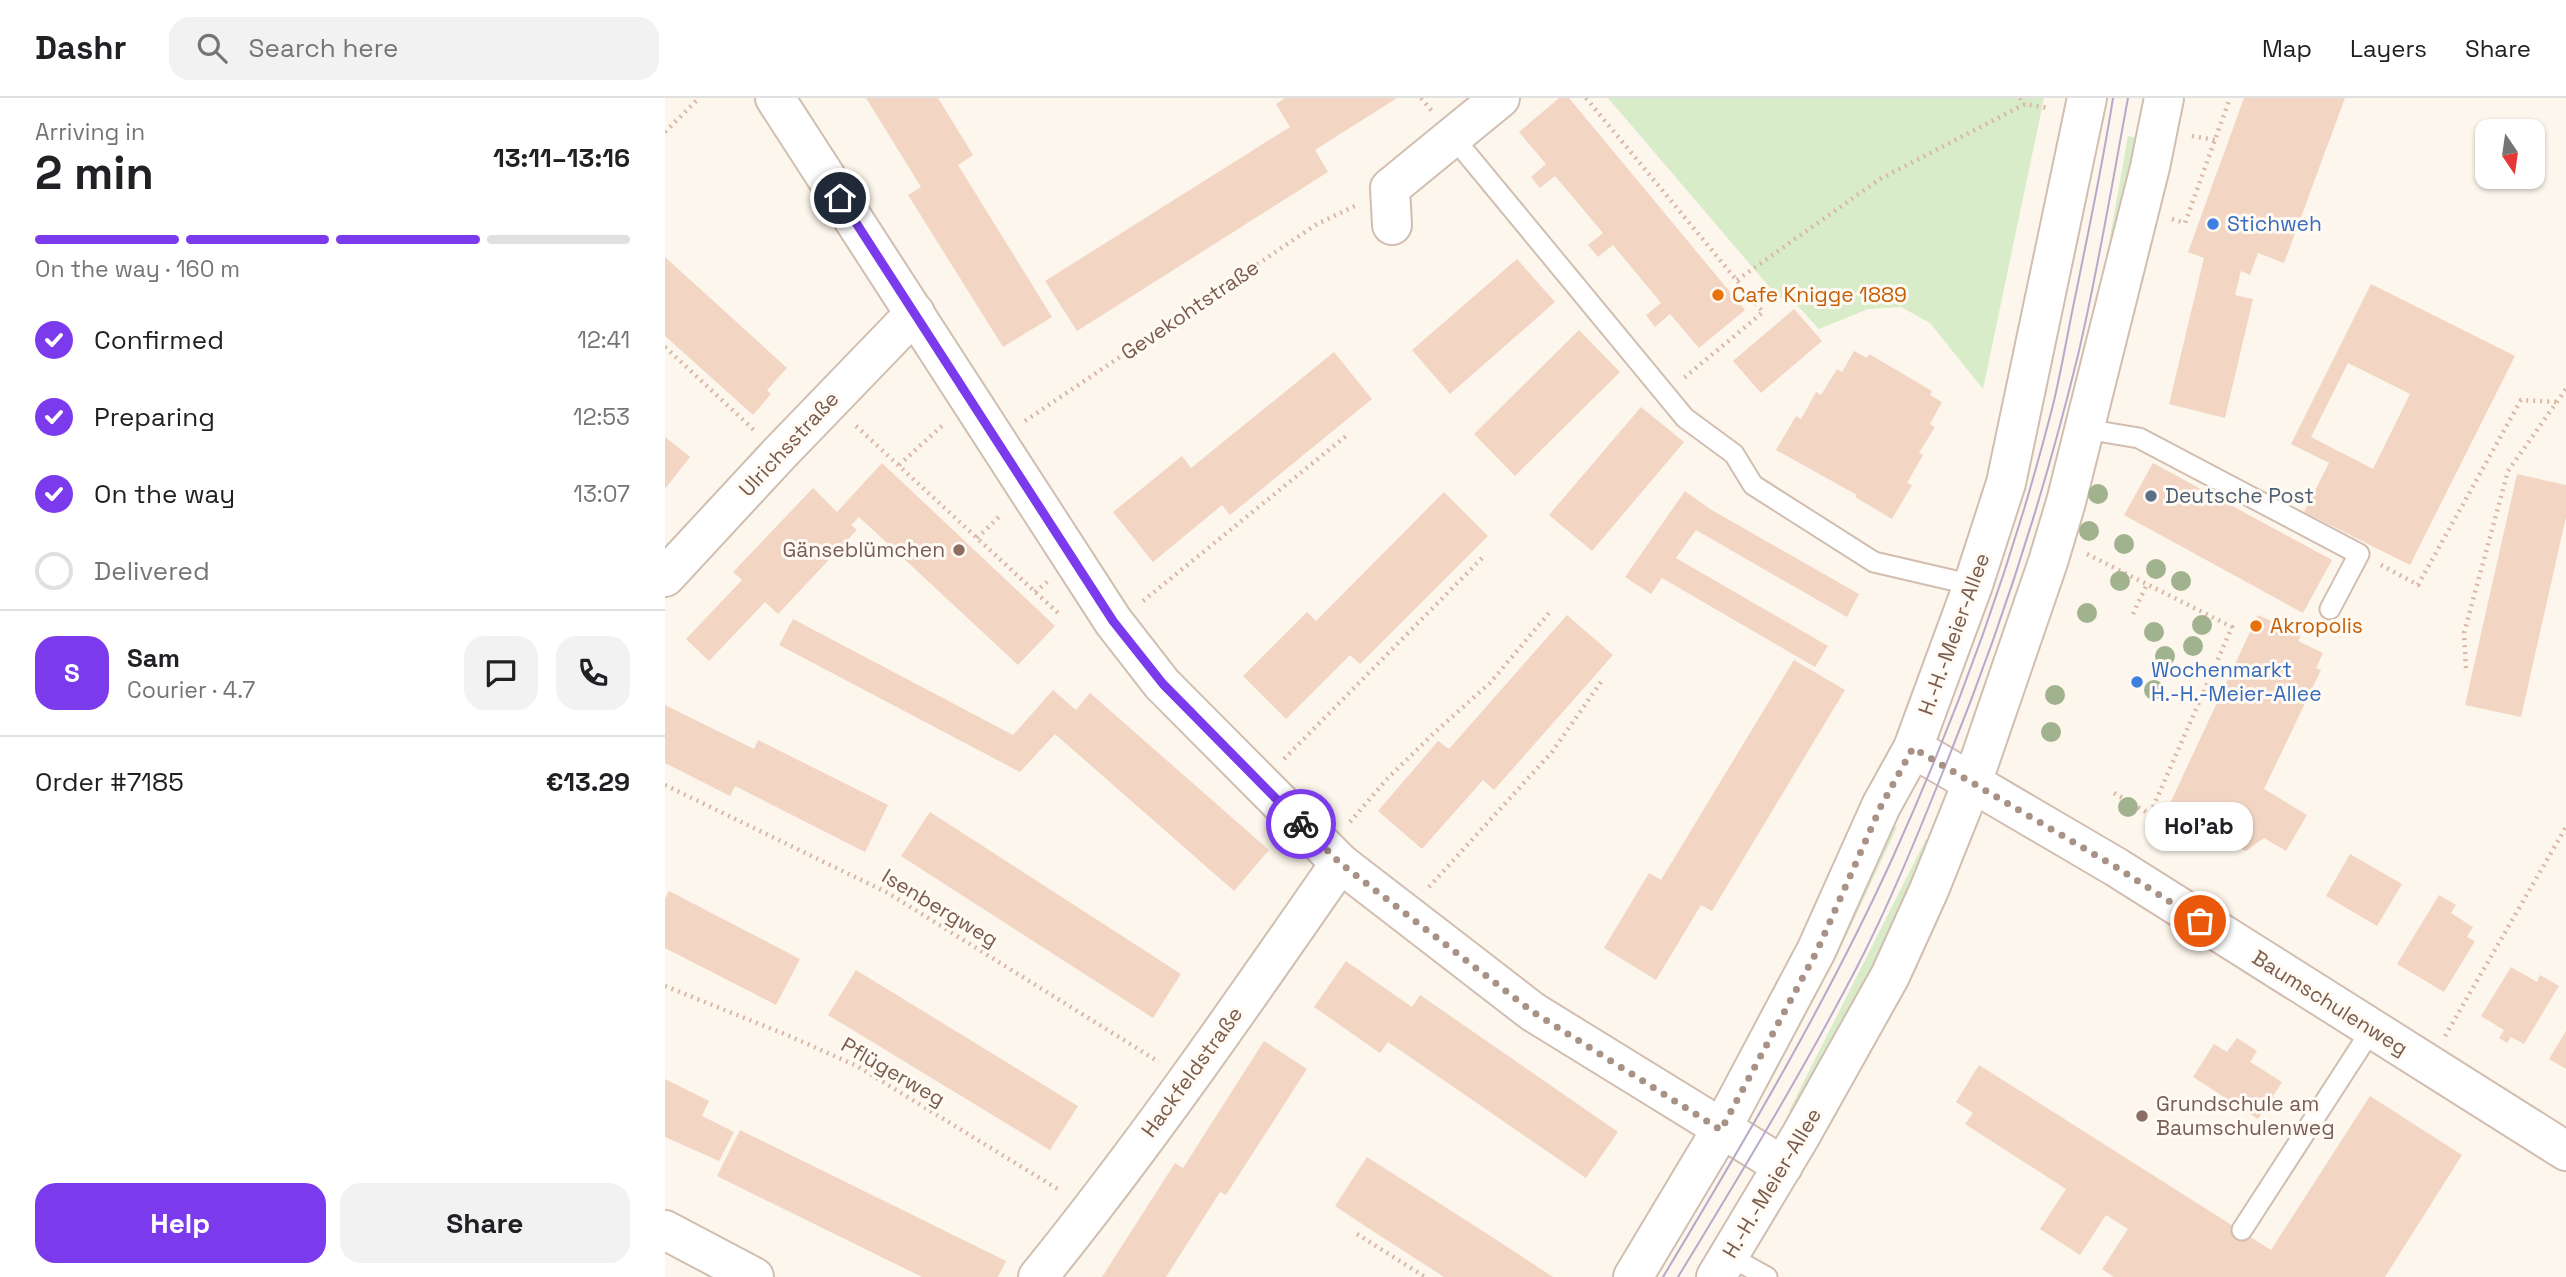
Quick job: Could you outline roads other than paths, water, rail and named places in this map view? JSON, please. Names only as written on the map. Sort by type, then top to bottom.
[{"type":"street","points":[[1391,206],[1453,137],[1500,98]]},
{"type":"street","name":"H.-H.-Meier-Allee","points":[[1723,1266],[1783,1166],[1889,976],[1929,890],[1972,783],[2055,538],[2140,210],[2164,98]]},
{"type":"street","points":[[782,100],[996,441],[1113,621],[1163,684],[1333,856],[1405,913],[1533,1012],[1783,1166]]},
{"type":"street","name":"H.-H.-Meier-Allee","points":[[1633,1277],[1721,1130],[1817,951],[1881,806],[1913,748],[1973,585],[2006,483],[2085,106]]},
{"type":"street","name":"Ulrichsstraße","points":[[665,577],[915,313]]},
{"type":"street","name":"Baumschulenweg","points":[[1913,748],[2116,867],[2566,1151]]},
{"type":"street","name":"Hackfeldstraße","points":[[1038,1277],[1092,1210],[1266,970],[1333,856]]},
{"type":"street","points":[[665,1230],[754,1277]]},
{"type":"lane","points":[[1453,137],[1685,418],[1734,454],[1753,485],[1874,562],[1973,585]]},
{"type":"lane","points":[[2085,429],[2139,438],[2359,554],[2330,608]]},
{"type":"lane","points":[[2242,1230],[2372,1029]]},
{"type":"lane","points":[[1723,1266],[1767,1277]]},
{"type":"tram line","points":[[1663,1277],[1754,1122],[1841,965],[1917,803],[1962,691],[2021,520],[2053,405],[2096,196],[2113,98]]},
{"type":"tram line","points":[[1678,1277],[1793,1085],[1857,967],[1902,872],[1962,723],[2018,567],[2050,462],[2092,291],[2128,98]]},
{"type":"place","name":"Stichweh","points":[[2213,224]]},
{"type":"place","name":"Cafe Knigge 1889","points":[[1718,295]]},
{"type":"place","name":"Deutsche Post","points":[[2151,496]]},
{"type":"place","name":"Gänseblümchen","points":[[959,550]]},
{"type":"place","name":"Akropolis","points":[[2256,626]]},
{"type":"place","name":"Wochenmarkt H.-H.-Meier-Allee","points":[[2137,682]]},
{"type":"place","name":"Hol'ab","points":[[2200,921]]},
{"type":"place","name":"Grundschule am Baumschulenweg","points":[[2142,1116]]}]
